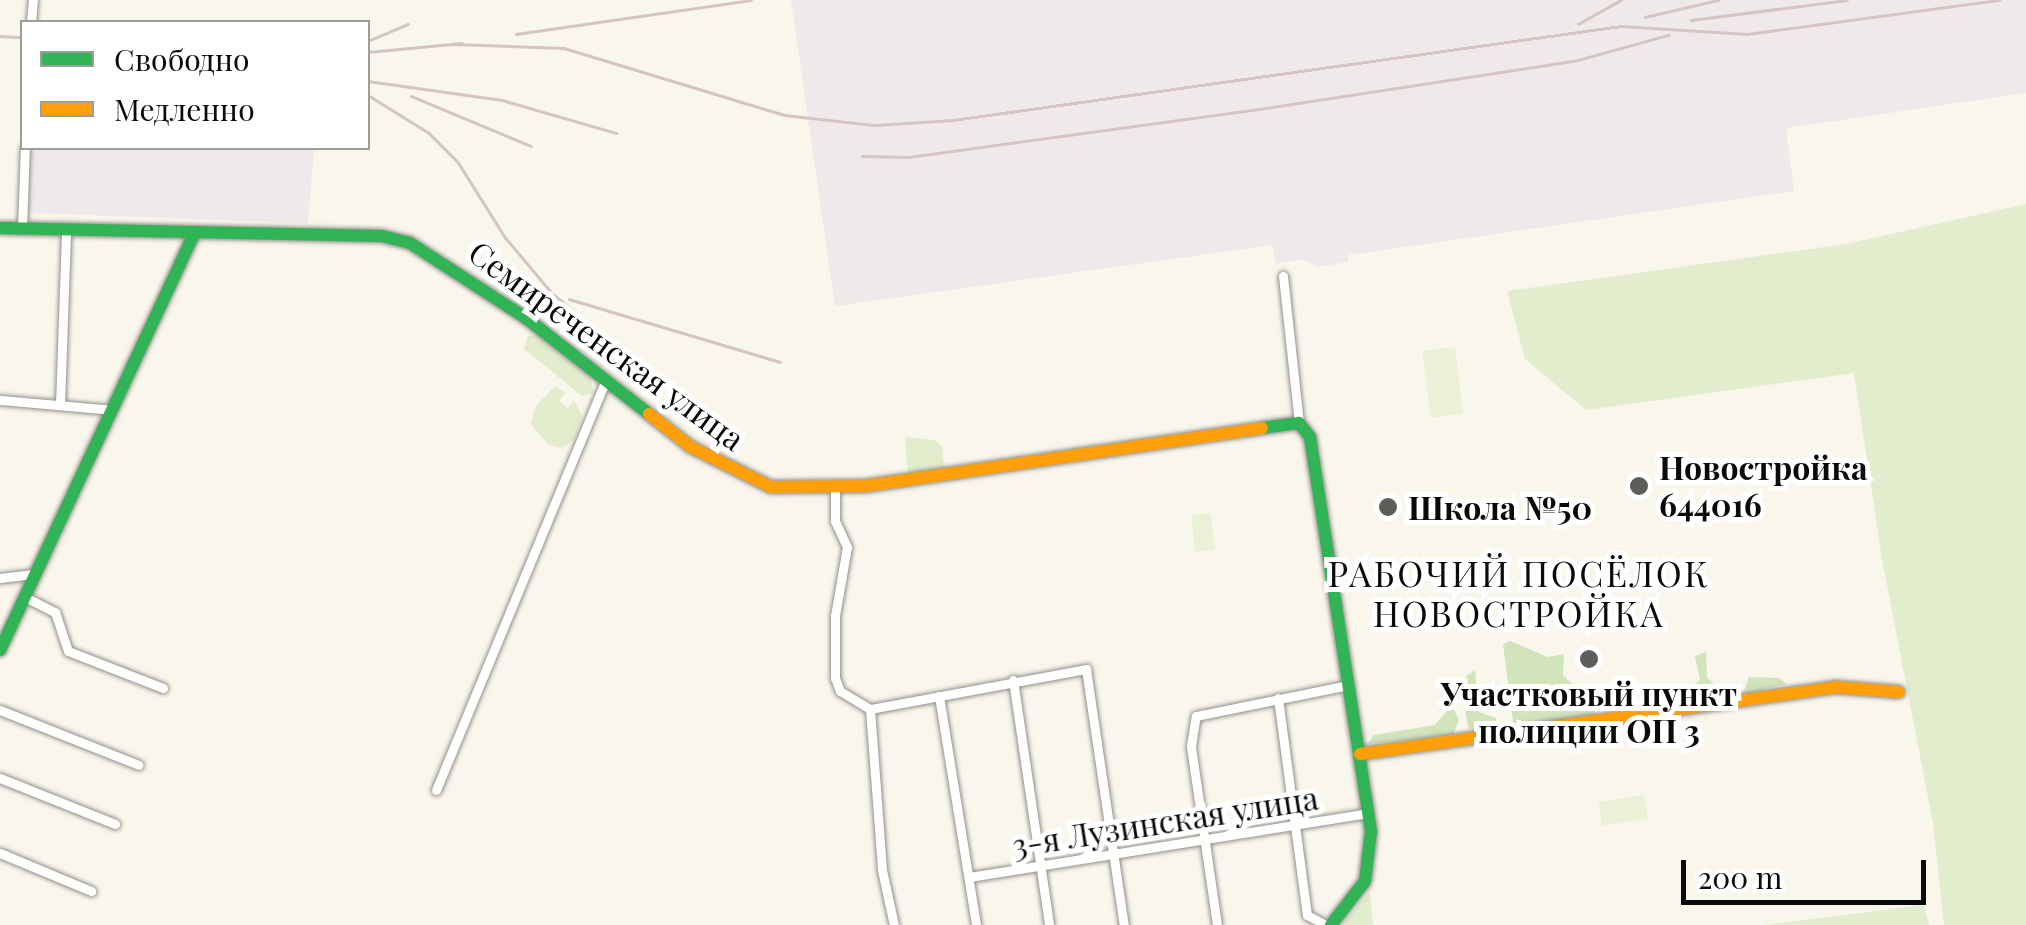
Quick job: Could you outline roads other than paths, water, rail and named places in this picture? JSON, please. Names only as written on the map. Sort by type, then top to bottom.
[{"type":"street","points":[[22,228],[25,150]]},
{"type":"street","name":"Семиреченская улица","points":[[0,228],[382,236],[410,243],[455,267],[730,472],[772,486],[835,489],[1300,422]]},
{"type":"street","points":[[60,405],[66,229]]},
{"type":"street","points":[[0,650],[196,232]]},
{"type":"street","points":[[1278,698],[1307,915],[1329,925],[1365,881],[1372,845],[1310,437],[1300,422],[1283,276]]},
{"type":"street","points":[[436,790],[605,381]]},
{"type":"street","points":[[0,400],[112,410]]},
{"type":"street","points":[[835,489],[835,521],[847,546],[834,616],[834,678],[840,690],[870,709],[1086,668],[1124,925]]},
{"type":"street","points":[[0,578],[35,574]]},
{"type":"street","points":[[25,597],[55,612],[68,652],[163,688]]},
{"type":"street","points":[[1013,680],[1049,925]]},
{"type":"street","points":[[1217,925],[1190,746],[1196,716],[1205,710],[1348,686]]},
{"type":"street","points":[[1360,754],[1834,686],[1899,692]]},
{"type":"street","points":[[939,696],[976,925]]},
{"type":"street","points":[[870,709],[882,870],[894,925]]},
{"type":"street","points":[[0,710],[139,765]]},
{"type":"street","points":[[0,778],[115,824]]},
{"type":"street","name":"3-я Лузинская улица","points":[[970,877],[1368,813]]},
{"type":"street","points":[[0,853],[91,890]]},
{"type":"railway","points":[[516,34],[751,0]]},
{"type":"railway","points":[[1578,24],[1621,0]]},
{"type":"railway","points":[[1645,17],[1718,0]]},
{"type":"railway","points":[[1691,20],[1847,0]]},
{"type":"railway","points":[[452,44],[564,48],[784,115],[875,125],[953,120],[1621,26],[1747,34],[2000,0]]},
{"type":"railway","points":[[370,40],[408,24]]},
{"type":"railway","points":[[862,156],[908,157],[1259,109],[1574,61],[1668,35]]},
{"type":"railway","points":[[0,36],[20,37]]},
{"type":"railway","points":[[370,52],[462,43]]},
{"type":"railway","points":[[370,81],[502,100],[616,133]]},
{"type":"railway","points":[[370,96],[429,133],[458,162],[505,237],[552,293],[621,350]]},
{"type":"railway","points":[[411,96],[531,146]]},
{"type":"railway","points":[[569,299],[780,362]]},
{"type":"place","name":"Новостройка 644016","points":[[1639,486]]},
{"type":"place","name":"Школа №50","points":[[1388,507]]},
{"type":"place","name":"Участковый пункт полиции ОП 3","points":[[1589,659]]},
{"type":"district","name":"РАБОЧИЙ ПОСЁЛОК НОВОСТРОЙКА","points":[[1519,593]]}]
